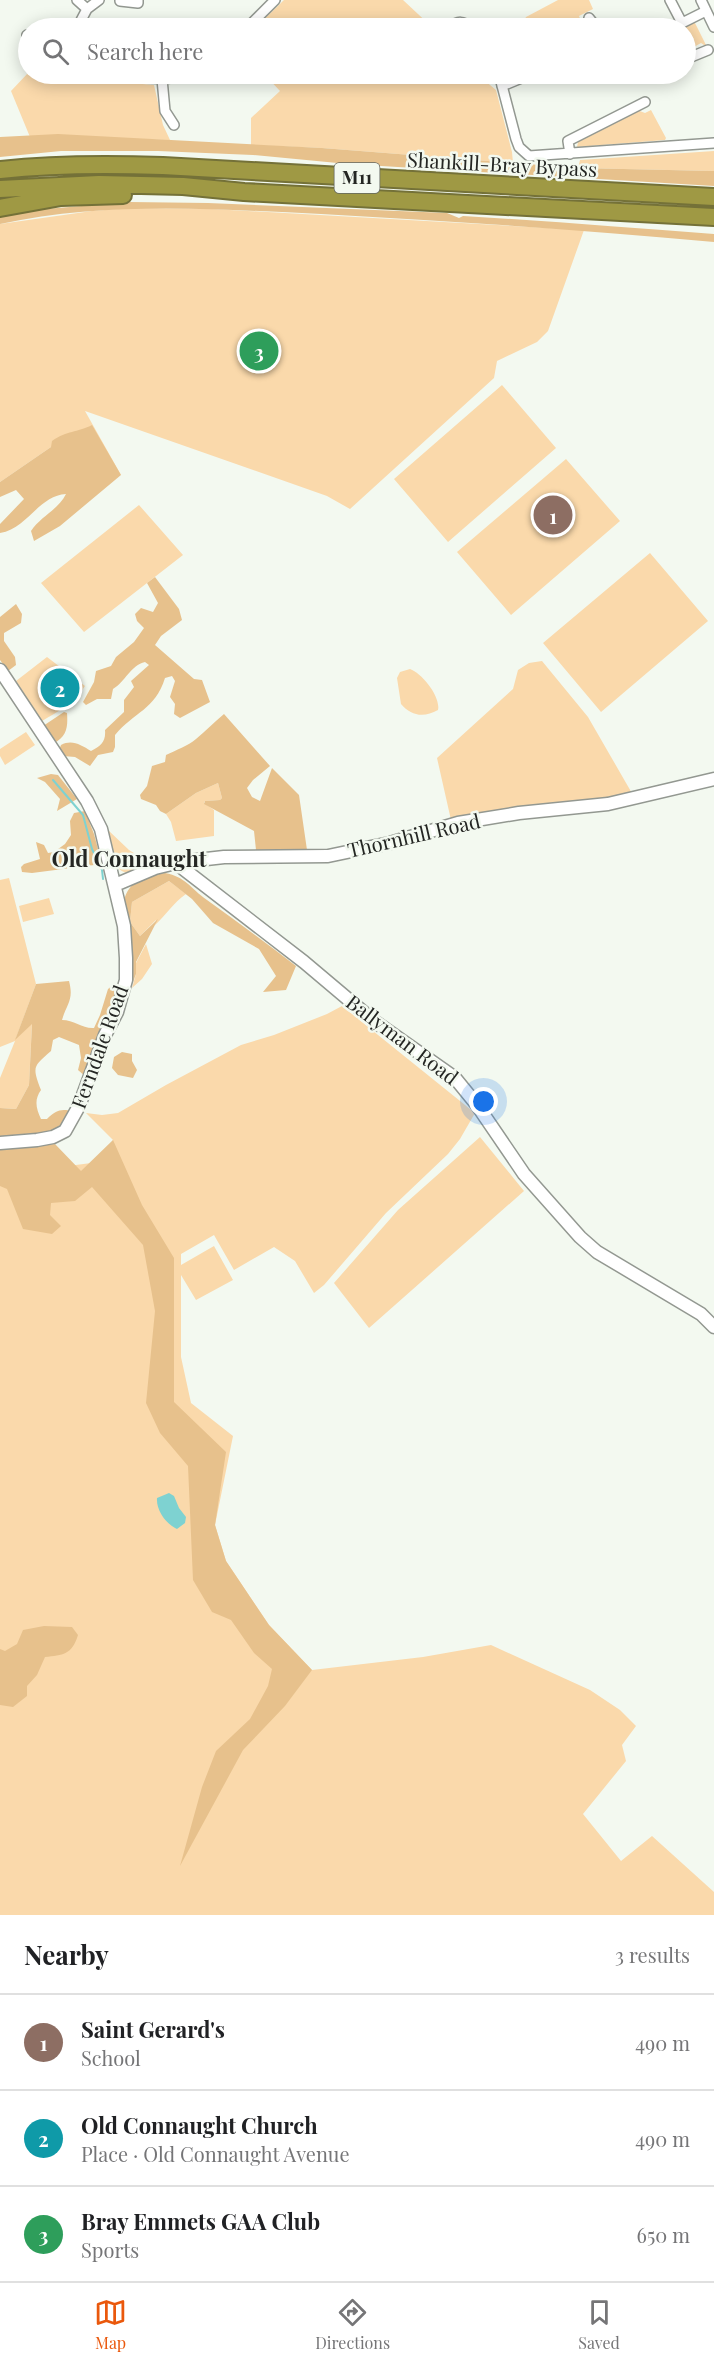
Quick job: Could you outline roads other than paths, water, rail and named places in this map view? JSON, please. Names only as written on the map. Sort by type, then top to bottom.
[{"type":"highway","name":"Shankill-Bray Bypass","points":[[0,170],[87,165],[152,166],[714,197]]},
{"type":"highway","name":"Shankill-Bray Bypass","points":[[0,189],[99,184],[183,186],[244,192],[714,217]]},
{"type":"highway","points":[[0,208],[61,197],[244,192]]},
{"type":"street","points":[[77,0],[87,9]]},
{"type":"street","points":[[82,18],[87,9],[99,0]]},
{"type":"street","points":[[120,1],[138,3],[138,0]]},
{"type":"street","points":[[257,18],[275,0]]},
{"type":"street","points":[[670,0],[679,18]]},
{"type":"street","points":[[701,0],[714,27]]},
{"type":"street","points":[[692,18],[706,11]]},
{"type":"street","points":[[696,55],[708,50]]},
{"type":"street","points":[[162,84],[165,111],[174,125]]},
{"type":"street","points":[[507,84],[502,86],[516,140],[519,147],[529,156],[714,143]]},
{"type":"street","points":[[570,154],[568,141],[645,102]]},
{"type":"street","name":"Ferndale Road","points":[[0,670],[87,801],[101,829],[124,926],[126,980],[117,1012],[105,1035],[79,1106],[65,1131],[53,1137],[0,1143]]},
{"type":"street","name":"Thornhill Road","points":[[115,885],[155,868],[180,862],[224,857],[328,856],[390,843],[458,823],[519,813],[608,804],[714,779]]},
{"type":"street","name":"Ballyman Road","points":[[180,862],[181,867],[296,955],[374,1021],[455,1078],[477,1105],[524,1174],[580,1237],[597,1252],[701,1314],[714,1327]]},
{"type":"water","points":[[169,1493],[174,1496],[186,1517],[185,1523],[177,1529],[162,1516],[157,1503],[157,1498]]},
{"type":"waterway","points":[[53,780],[83,815],[103,879]]},
{"type":"place","name":"Bray Emmets GAA Club","points":[[259,351]]},
{"type":"place","name":"Saint Gerard's","points":[[553,515]]},
{"type":"place","name":"Old Connaught Church","points":[[60,688]]},
{"type":"district","name":"Old Connaught","points":[[129,859]]}]
